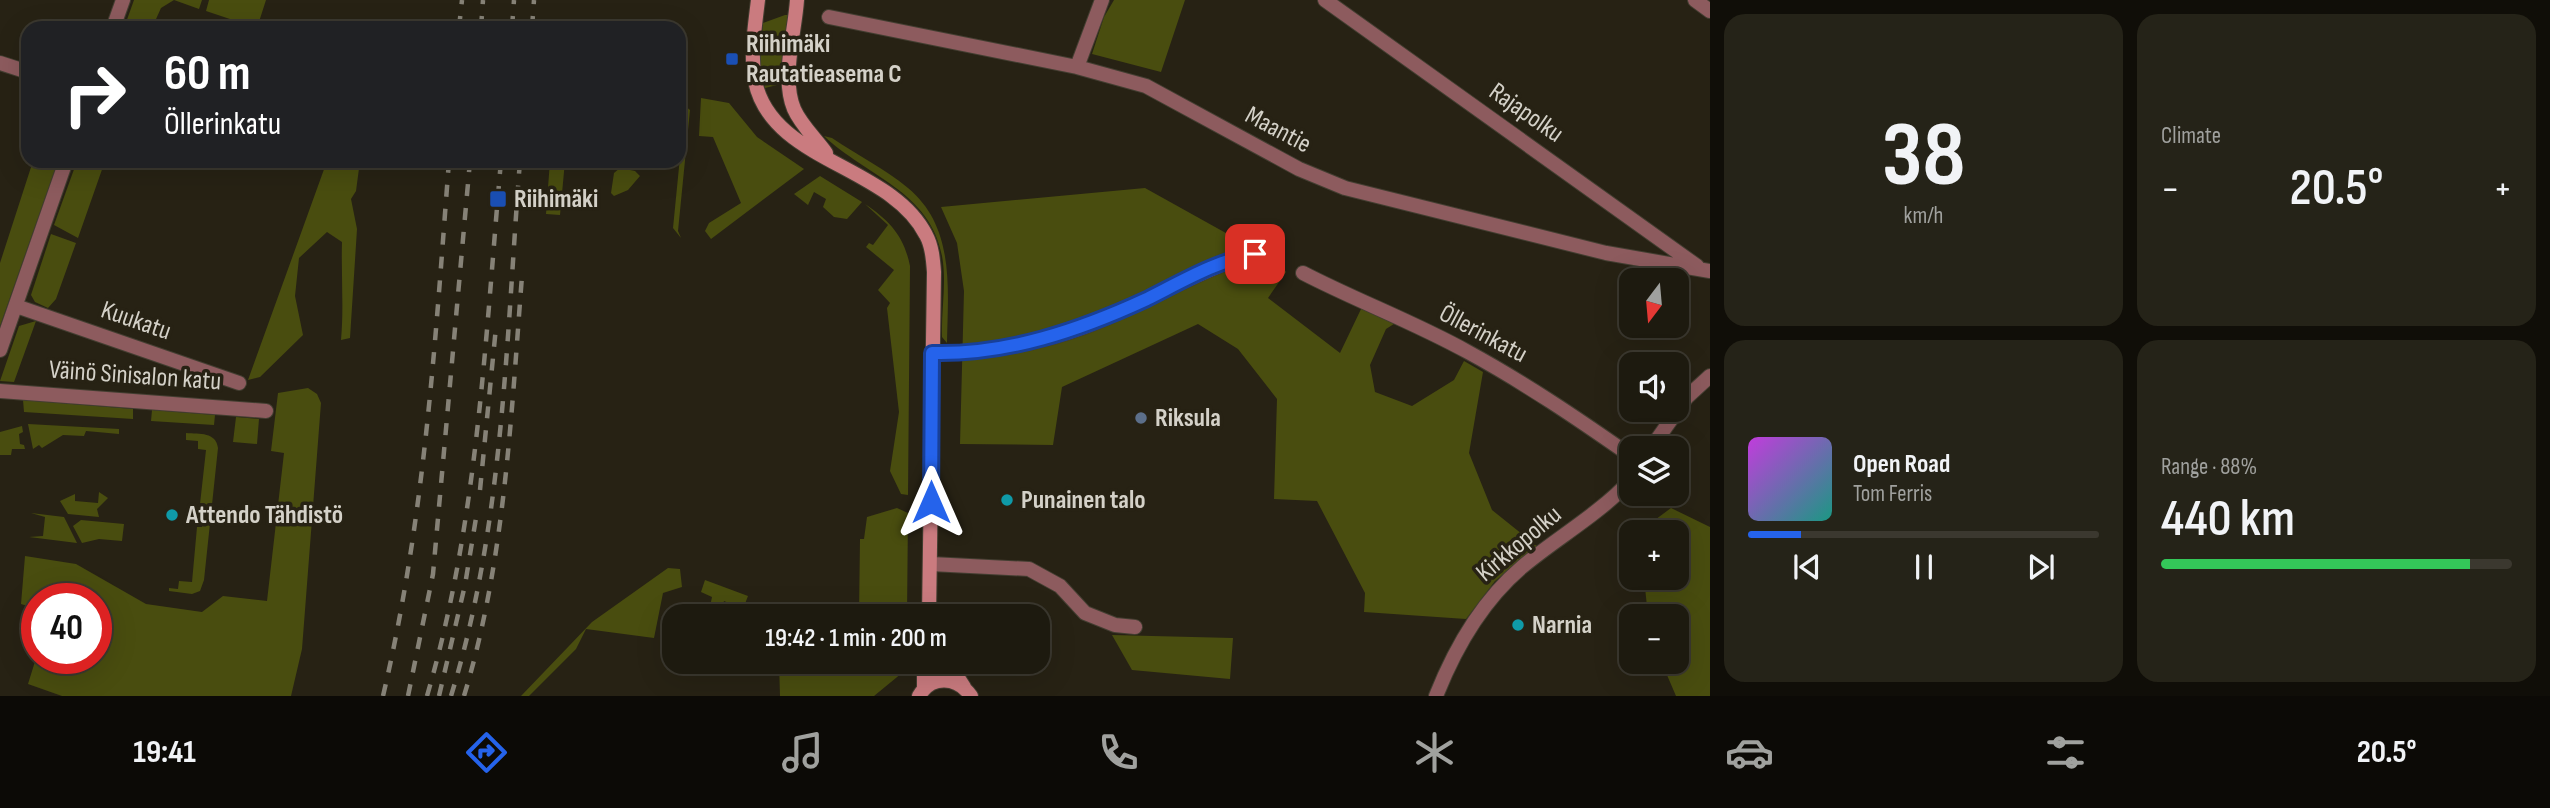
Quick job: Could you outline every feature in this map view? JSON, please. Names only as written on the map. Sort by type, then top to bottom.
[{"type":"street","points":[[116,21],[123,0]]},
{"type":"street","points":[[758,0],[753,68],[760,97],[792,137],[829,157],[908,209],[927,236],[934,272],[931,604]]},
{"type":"street","points":[[797,0],[790,77],[791,100],[800,119],[829,157]]},
{"type":"street","points":[[1077,67],[1102,0]]},
{"type":"street","name":"Rajapolku","points":[[1325,0],[1704,269]]},
{"type":"street","points":[[1695,0],[1710,11]]},
{"type":"street","name":"Maantie","points":[[829,17],[1077,67],[1146,86],[1299,169],[1345,188],[1606,253],[1704,269]]},
{"type":"street","points":[[0,63],[21,70]]},
{"type":"street","points":[[0,350],[64,168]]},
{"type":"street","points":[[932,353],[953,354],[1008,346],[1082,328],[1245,256],[1265,255],[1277,264]]},
{"type":"street","name":"Öllerinkatu","points":[[1303,273],[1358,302],[1466,351],[1532,388],[1619,448]]},
{"type":"street","name":"Kuukatu","points":[[16,306],[239,383]]},
{"type":"street","points":[[1659,436],[1687,397],[1710,376]]},
{"type":"street","name":"Väinö Sinisalon katu","points":[[0,391],[266,411]]},
{"type":"street","name":"Kirkkopolku","points":[[1436,696],[1478,615],[1505,583],[1600,511],[1619,492]]},
{"type":"street","points":[[931,564],[1030,569],[1060,586],[1084,612],[1115,625],[1135,626]]},
{"type":"street","points":[[919,694],[922,674]]},
{"type":"street","points":[[956,674],[968,692]]},
{"type":"street","points":[[919,694],[940,680],[949,680],[968,692]]},
{"type":"green space","points":[[134,0],[174,0],[161,8],[155,21],[126,21]]},
{"type":"green space","points":[[174,0],[202,0],[199,9]]},
{"type":"green space","points":[[209,0],[266,0],[259,21],[236,21],[206,11]]},
{"type":"green space","points":[[1114,0],[1185,0],[1161,72],[1092,54],[1104,17]]},
{"type":"green space","points":[[789,15],[783,79],[777,85],[765,88],[759,61],[763,23]]},
{"type":"green space","points":[[701,98],[729,103],[757,137],[804,169],[711,239],[705,231],[709,223],[741,203],[713,137],[699,136]]},
{"type":"green space","points":[[686,107],[690,110],[686,150]]},
{"type":"green space","points":[[824,136],[832,138],[899,181],[923,204],[934,221],[945,260],[947,343],[942,337],[942,256],[935,234],[924,215],[894,187]]},
{"type":"green space","points":[[31,168],[56,168],[0,326],[0,263]]},
{"type":"green space","points":[[74,168],[103,168],[78,238],[54,225]]},
{"type":"green space","points":[[324,168],[359,168],[356,191],[351,199],[357,229],[350,338],[341,340],[342,242],[327,232],[299,258],[295,296],[303,335],[260,377],[248,380]]},
{"type":"green space","points":[[549,168],[564,168],[560,215],[546,214]]},
{"type":"green space","points":[[620,168],[635,171],[640,176],[628,190],[614,196],[611,193],[614,173]]},
{"type":"green space","points":[[679,168],[684,168],[678,231],[681,238],[673,228]]},
{"type":"green space","points":[[820,176],[862,202],[847,219],[834,217],[823,207],[826,199],[814,192],[808,205],[794,194]]},
{"type":"green space","points":[[1145,188],[1251,247],[1273,252],[1286,272],[1268,298],[1340,353],[1362,307],[1397,322],[1386,329],[1370,365],[1375,392],[1412,406],[1454,380],[1464,361],[1483,372],[1469,453],[1492,510],[1538,547],[1495,581],[1466,619],[1364,612],[1365,593],[1317,501],[1274,499],[1277,399],[1238,349],[1198,324],[1062,387],[1053,445],[960,444],[964,291],[957,243],[941,207]]},
{"type":"green space","points":[[865,204],[895,230],[904,246],[910,266],[908,495],[901,494],[890,471],[899,412],[887,308],[890,303],[878,290],[894,270],[866,247],[869,243],[873,245],[888,225]]},
{"type":"green space","points":[[51,234],[76,243],[56,299],[48,308],[35,302],[31,295]]},
{"type":"green space","points":[[36,321],[14,382],[0,381],[19,326]]},
{"type":"green space","points":[[308,388],[317,394],[321,403],[302,649],[291,696],[62,696],[28,684],[31,674],[112,674],[112,585],[146,604],[202,612],[223,596],[267,601],[284,453],[271,451],[278,393]]},
{"type":"green space","points":[[23,400],[133,409],[133,419],[24,412]]},
{"type":"green space","points":[[152,410],[215,415],[214,425],[151,421]]},
{"type":"green space","points":[[236,417],[259,419],[257,444],[233,442]]},
{"type":"green space","points":[[28,424],[119,429],[119,434],[86,431],[84,436],[63,435],[42,448],[39,445],[33,449]]},
{"type":"green space","points":[[22,426],[20,444],[24,445],[25,449],[12,449],[11,455],[0,455],[0,432]]},
{"type":"green space","points":[[186,433],[211,436],[218,448],[204,580],[200,591],[192,594],[169,591],[169,588],[178,589],[179,581],[192,582],[197,527],[202,527],[204,505],[200,504],[206,450],[198,449],[198,441],[186,440]]},
{"type":"green space","points":[[99,492],[108,498],[97,509],[99,517],[68,514],[60,501],[75,494],[75,501],[98,503]]},
{"type":"green space","points":[[897,508],[908,513],[907,604],[859,604],[860,539],[864,539],[867,517]]},
{"type":"green space","points":[[1671,508],[1710,527],[1710,696],[1676,696],[1667,675],[1656,676],[1656,674],[1689,674],[1689,604],[1647,604],[1645,590],[1689,590],[1689,520],[1655,520]]},
{"type":"green space","points":[[31,513],[64,517],[77,543],[29,537],[43,536],[45,517]]},
{"type":"green space","points":[[81,520],[124,524],[122,541],[99,539],[82,543],[73,526]]},
{"type":"green space","points":[[25,556],[76,564],[109,583],[23,583]]},
{"type":"green space","points":[[668,568],[680,569],[682,587],[663,593],[654,638],[586,629],[576,649],[529,696],[521,696],[592,622]]},
{"type":"green space","points":[[705,580],[748,596],[745,604],[724,601],[723,604],[711,604],[712,597],[701,592]]},
{"type":"green space","points":[[1112,635],[1233,638],[1230,679],[1132,670]]},
{"type":"green space","points":[[779,674],[901,674],[874,696],[780,696]]},
{"type":"railway","points":[[460,21],[462,0]]},
{"type":"railway","points":[[482,21],[483,0]]},
{"type":"railway","points":[[512,21],[514,0]]},
{"type":"railway","points":[[532,21],[534,0]]},
{"type":"railway","points":[[383,696],[419,496],[448,168]]},
{"type":"railway","points":[[408,696],[433,574],[469,168]]},
{"type":"railway","points":[[427,696],[458,564],[469,497],[484,363],[500,168]]},
{"type":"railway","points":[[451,696],[469,631],[492,498],[506,363],[520,168]]},
{"type":"railway","points":[[464,696],[478,645],[497,541],[510,435],[522,276]]},
{"type":"railway","points":[[480,490],[496,327]]},
{"type":"railway","points":[[439,696],[465,585],[476,518]]},
{"type":"place","name":"Riihimäki Rautatieasema C","points":[[732,59]]},
{"type":"place","name":"Riihimäki","points":[[498,199]]},
{"type":"place","name":"Riksula","points":[[1141,418]]},
{"type":"place","name":"Punainen talo","points":[[1007,500]]},
{"type":"place","name":"Attendo Tähdistö","points":[[172,515]]},
{"type":"place","name":"Narnia","points":[[1518,625]]},
{"type":"route","points":[[931,502],[932,353],[953,354],[1008,346],[1082,328],[1228,262],[1255,254]]}]
